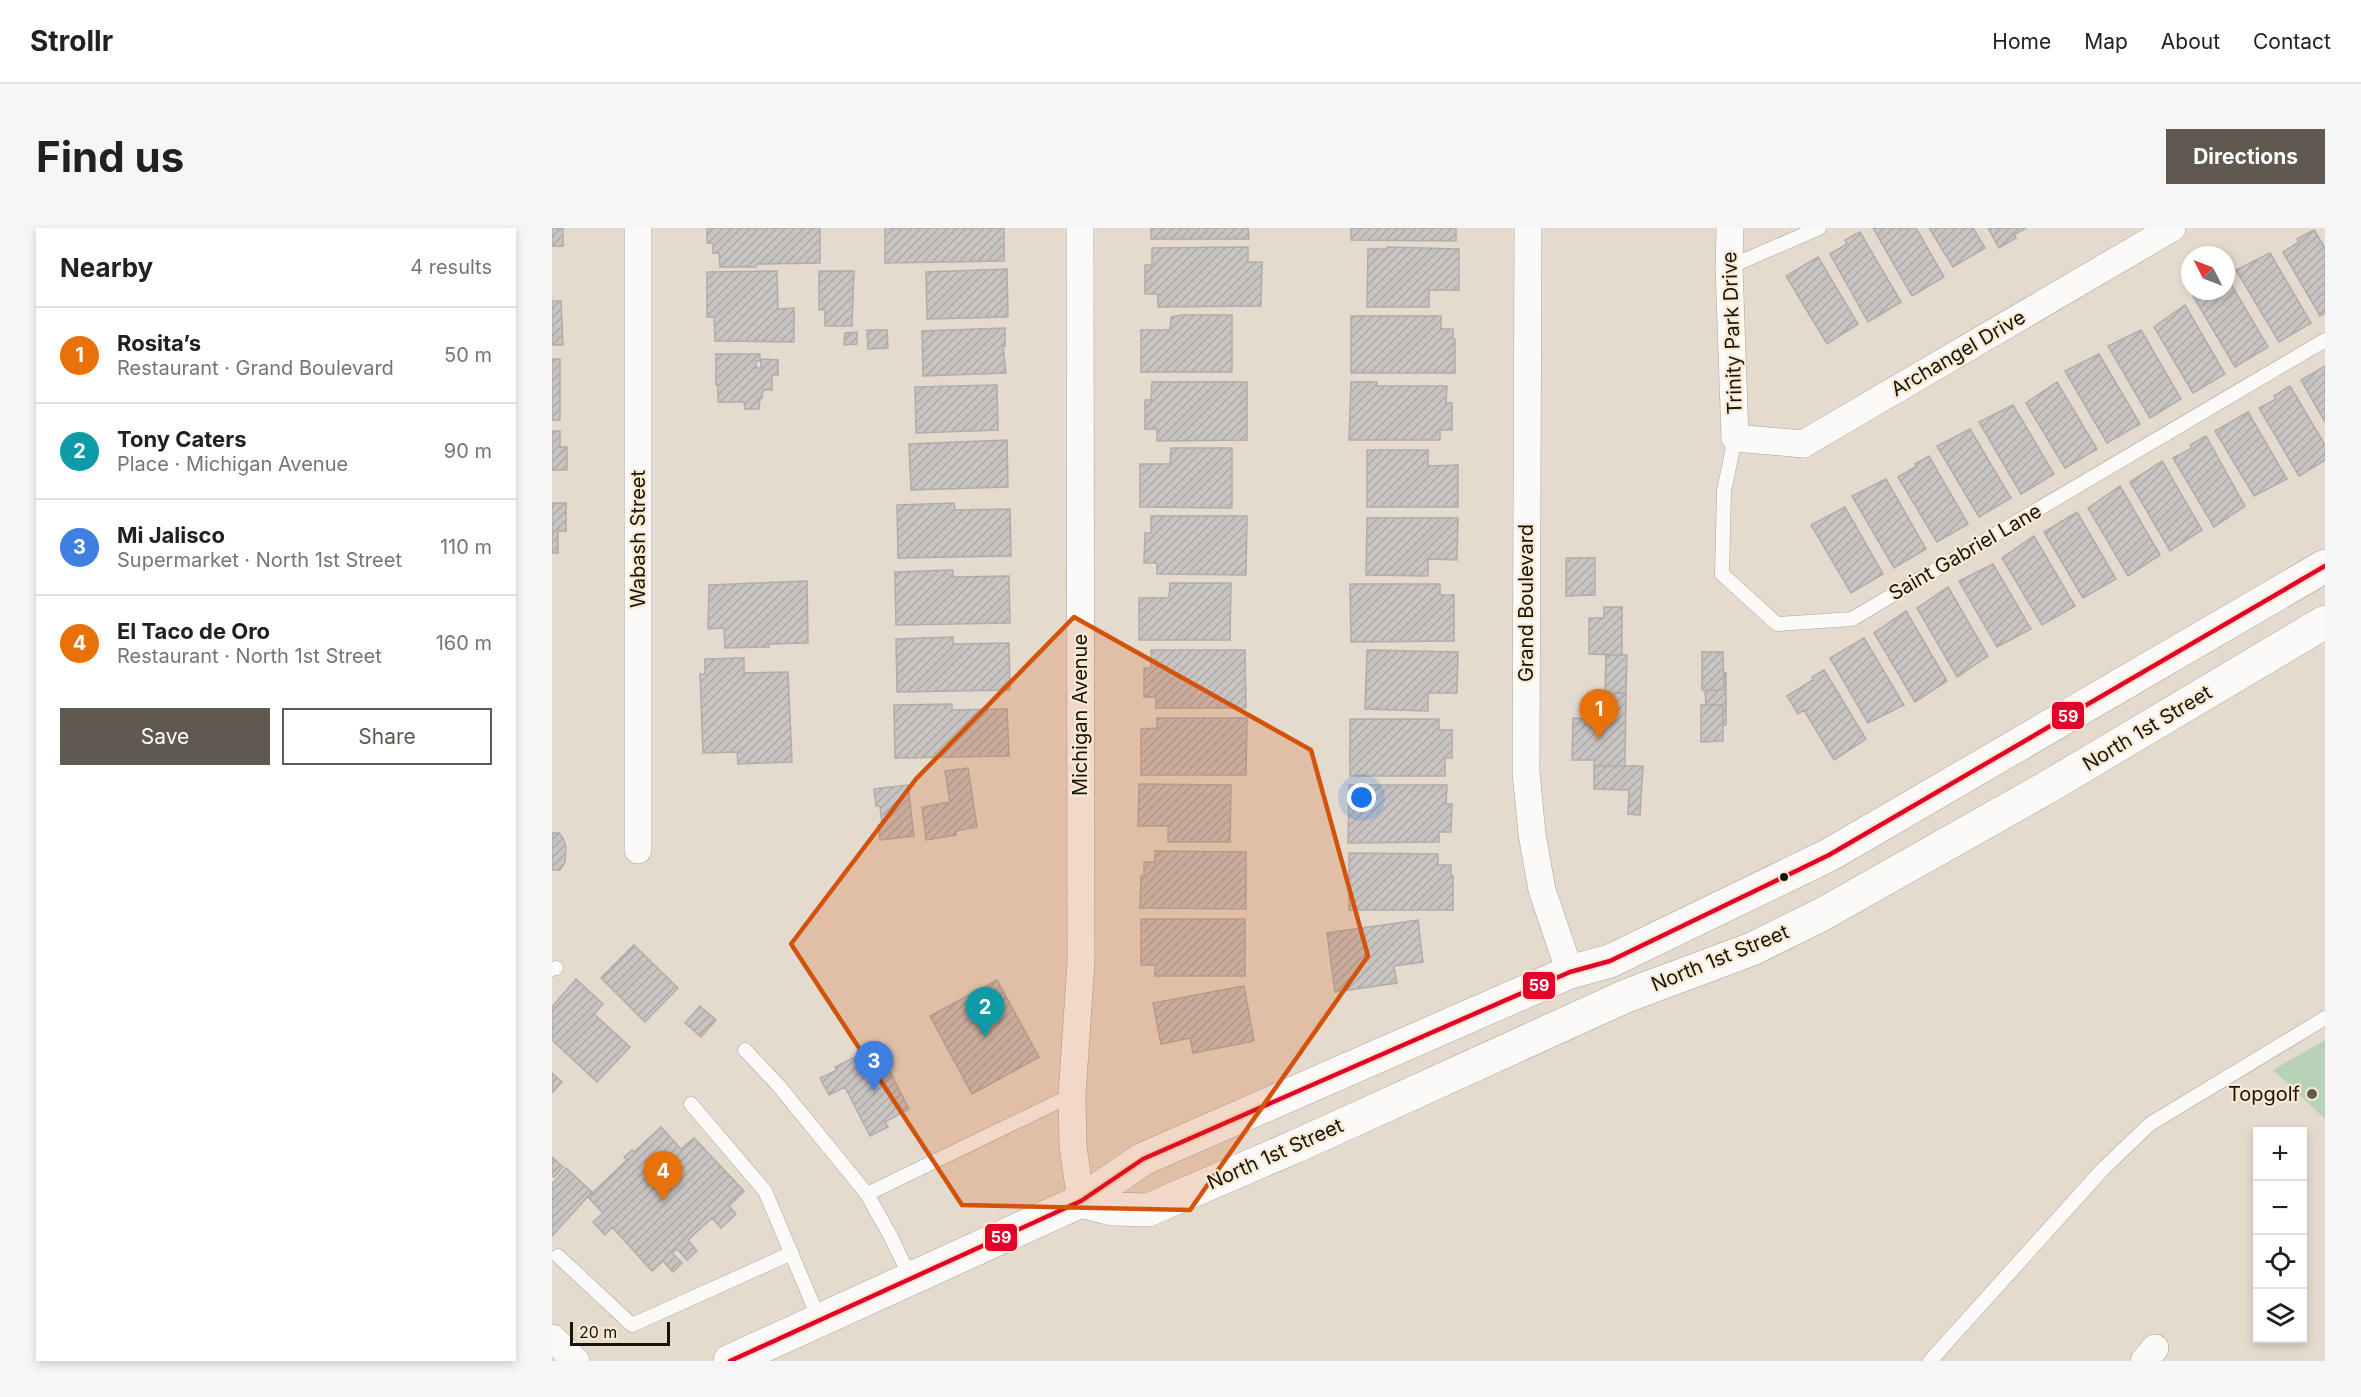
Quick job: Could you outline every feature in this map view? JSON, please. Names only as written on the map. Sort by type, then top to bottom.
[{"type":"main road","name":"North 1st Street","points":[[730,1361],[1081,1201],[1143,1159],[1570,972],[1610,961],[1830,855],[2325,566]]},
{"type":"main road","name":"North 1st Street","points":[[1081,1201],[1112,1209],[1148,1210],[1301,1144],[1626,996],[1752,949],[1821,915],[2046,788],[2325,622]]},
{"type":"main road","points":[[1301,1144],[1311,1129],[1347,1101],[1561,1004],[1573,991],[1570,972]]},
{"type":"street","name":"Wabash Street","points":[[638,228],[638,850]]},
{"type":"street","name":"Michigan Avenue","points":[[1080,228],[1081,962],[1072,1095],[1073,1148],[1081,1201]]},
{"type":"street","name":"Grand Boulevard","points":[[1528,228],[1526,772],[1532,834],[1542,890],[1570,972]]},
{"type":"street","name":"Trinity Park Drive","points":[[1730,228],[1729,267],[1735,438]]},
{"type":"street","name":"Archangel Drive","points":[[1735,438],[1803,444],[2172,228]]},
{"type":"street","points":[[552,1338],[576,1361]]},
{"type":"lane","points":[[1729,267],[1819,228]]},
{"type":"lane","name":"Saint Gabriel Lane","points":[[1735,438],[1724,491],[1722,574],[1777,624],[1852,619],[2325,340]]},
{"type":"lane","points":[[1930,1361],[2103,1169],[2150,1124],[2325,1018]]},
{"type":"lane","points":[[745,1050],[778,1085],[867,1194],[910,1278]]},
{"type":"lane","points":[[867,1194],[1072,1095]]},
{"type":"lane","points":[[691,1104],[765,1191],[819,1319]]},
{"type":"lane","points":[[558,1256],[632,1325],[792,1253]]},
{"type":"highlighted area","points":[[1074,617],[1311,750],[1368,956],[1190,1210],[962,1205],[791,944],[916,779]]},
{"type":"green space","name":"Topgolf","points":[[2325,1040],[2325,1119],[2273,1070]]},
{"type":"building","points":[[552,228],[563,228],[563,246],[552,246]]},
{"type":"building","points":[[707,228],[820,228],[820,263],[720,267],[719,253],[713,253],[713,243],[707,243]]},
{"type":"building","points":[[885,228],[1004,228],[1004,261],[885,263]]},
{"type":"building","points":[[1151,228],[1248,228],[1249,239],[1151,239]]},
{"type":"building","points":[[1351,228],[1456,228],[1456,241],[1351,240]]},
{"type":"building","points":[[1873,228],[1916,228],[1944,277],[1912,296]]},
{"type":"building","points":[[1929,228],[1973,228],[1985,248],[1953,267]]},
{"type":"building","points":[[1988,228],[2026,228],[2014,235],[2016,238],[1999,248]]},
{"type":"building","points":[[2314,230],[2325,248],[2325,313],[2320,316],[2283,252],[2299,242],[2297,239]]},
{"type":"building","points":[[1860,232],[1901,302],[1868,322],[1830,254],[1847,244],[1845,240]]},
{"type":"building","points":[[1248,247],[1248,262],[1262,262],[1261,306],[1158,307],[1158,294],[1145,294],[1145,265],[1152,265],[1152,248]]},
{"type":"building","points":[[1387,247],[1459,249],[1459,290],[1429,290],[1429,307],[1367,307],[1368,249],[1387,249]]},
{"type":"building","points":[[2270,253],[2311,323],[2279,342],[2236,270]]},
{"type":"building","points":[[1818,257],[1858,324],[1827,344],[1786,276]]},
{"type":"building","points":[[1007,269],[1008,317],[927,319],[926,272]]},
{"type":"building","points":[[777,271],[778,309],[794,308],[794,342],[715,341],[714,317],[707,317],[707,272]]},
{"type":"building","points":[[819,271],[854,271],[852,326],[825,326],[825,310],[819,310]]},
{"type":"building","points":[[2235,291],[2268,347],[2235,367],[2195,300],[2235,300]]},
{"type":"building","points":[[552,301],[561,301],[563,345],[552,345]]},
{"type":"building","points":[[2185,305],[2225,374],[2193,393],[2154,327]]},
{"type":"building","points":[[1232,315],[1232,372],[1141,372],[1141,330],[1170,330],[1171,317]]},
{"type":"building","points":[[1351,316],[1441,316],[1441,329],[1453,329],[1455,373],[1351,373]]},
{"type":"building","points":[[1005,328],[1005,346],[1003,346],[1006,373],[923,376],[922,331]]},
{"type":"building","points":[[867,330],[887,330],[888,348],[868,349]]},
{"type":"building","points":[[2141,330],[2181,399],[2150,418],[2108,346]]},
{"type":"building","points":[[857,332],[857,344],[844,345],[845,333]]},
{"type":"building","points":[[716,354],[760,354],[760,361],[756,361],[756,368],[761,368],[761,359],[778,360],[778,375],[772,375],[772,390],[763,390],[759,409],[745,409],[744,402],[718,402]]},
{"type":"building","points":[[2099,354],[2140,424],[2107,443],[2065,371]]},
{"type":"building","points":[[552,359],[560,359],[560,420],[552,420]]},
{"type":"building","points":[[2325,366],[2325,422],[2301,380]]},
{"type":"building","points":[[1152,382],[1247,382],[1247,440],[1157,441],[1157,429],[1145,429],[1145,400],[1151,400]]},
{"type":"building","points":[[1351,382],[1377,382],[1377,386],[1447,386],[1446,403],[1452,403],[1452,430],[1440,430],[1440,440],[1349,440]]},
{"type":"building","points":[[2057,382],[2097,449],[2065,468],[2026,403]]},
{"type":"building","points":[[997,385],[998,430],[916,433],[915,387]]},
{"type":"building","points":[[2290,386],[2325,445],[2325,460],[2299,476],[2259,408],[2276,399],[2274,396]]},
{"type":"building","points":[[2013,405],[2054,474],[2021,494],[1979,422]]},
{"type":"building","points":[[2248,412],[2287,479],[2254,496],[2215,431]]},
{"type":"building","points":[[1970,429],[2011,498],[1979,517],[1937,446]]},
{"type":"building","points":[[552,431],[560,431],[560,447],[567,447],[567,470],[552,470]]},
{"type":"building","points":[[2206,436],[2245,506],[2214,527],[2173,458],[2192,448],[2190,445]]},
{"type":"building","points":[[1007,440],[1008,487],[911,490],[909,444]]},
{"type":"building","points":[[1171,448],[1232,448],[1232,508],[1140,507],[1140,464],[1170,464]]},
{"type":"building","points":[[1367,450],[1428,450],[1428,466],[1458,465],[1458,507],[1367,507]]},
{"type":"building","points":[[1929,456],[1968,524],[1937,542],[1898,477]]},
{"type":"building","points":[[2162,461],[2202,530],[2170,551],[2130,482]]},
{"type":"building","points":[[1886,479],[1926,549],[1894,568],[1852,496]]},
{"type":"building","points":[[2120,486],[2160,555],[2128,576],[2088,508]]},
{"type":"building","points":[[552,503],[566,503],[566,531],[558,531],[558,553],[552,553]]},
{"type":"building","points":[[954,503],[955,510],[1010,509],[1011,556],[898,558],[897,505]]},
{"type":"building","points":[[1845,507],[1883,574],[1851,593],[1811,525]]},
{"type":"building","points":[[2077,512],[2116,579],[2083,598],[2044,532]]},
{"type":"building","points":[[1151,516],[1247,516],[1246,575],[1157,574],[1157,563],[1144,563],[1145,533],[1151,533]]},
{"type":"building","points":[[1367,518],[1458,518],[1457,560],[1428,559],[1428,576],[1366,575]]},
{"type":"building","points":[[2034,536],[2075,606],[2042,625],[2002,558]]},
{"type":"building","points":[[1566,558],[1595,558],[1595,595],[1566,596]]},
{"type":"building","points":[[1993,564],[2031,629],[1997,647],[1959,581]]},
{"type":"building","points":[[953,570],[953,577],[1009,576],[1010,623],[896,625],[895,572]]},
{"type":"building","points":[[807,581],[808,643],[725,648],[724,628],[708,629],[709,585]]},
{"type":"building","points":[[1170,583],[1231,583],[1230,640],[1139,640],[1139,598],[1169,598]]},
{"type":"building","points":[[1350,584],[1440,584],[1440,595],[1454,595],[1454,641],[1351,642]]},
{"type":"building","points":[[1948,587],[1988,656],[1957,677],[1917,608]]},
{"type":"building","points":[[1604,607],[1622,607],[1622,655],[1589,654],[1589,618],[1604,618]]},
{"type":"building","points":[[1906,611],[1947,681],[1915,702],[1874,633]]},
{"type":"building","points":[[953,637],[953,644],[1009,643],[1010,690],[897,692],[896,639]]},
{"type":"building","points":[[1864,638],[1904,705],[1868,723],[1830,658]]},
{"type":"building","points":[[1151,650],[1245,650],[1246,708],[1156,708],[1156,697],[1144,697],[1144,668],[1151,668]]},
{"type":"building","points":[[1367,650],[1458,652],[1457,693],[1428,693],[1428,711],[1365,709]]},
{"type":"building","points":[[1702,652],[1723,652],[1724,690],[1702,690]]},
{"type":"building","points":[[1606,655],[1627,655],[1626,693],[1605,694]]},
{"type":"building","points":[[744,658],[744,673],[788,672],[792,762],[738,764],[737,752],[703,753],[700,674],[705,674],[705,659]]},
{"type":"building","points":[[1824,670],[1866,739],[1834,760],[1804,710],[1798,714],[1787,696],[1813,680],[1812,677]]},
{"type":"building","points":[[1724,673],[1726,673],[1726,725],[1723,726],[1723,705],[1706,705],[1705,690],[1724,690]]},
{"type":"building","points":[[1595,693],[1626,693],[1625,766],[1594,766],[1594,760],[1572,760],[1573,718],[1595,719]]},
{"type":"building","points":[[952,704],[952,710],[1007,709],[1009,756],[895,758],[894,705]]},
{"type":"building","points":[[1701,705],[1723,705],[1723,741],[1701,742]]},
{"type":"building","points":[[1157,718],[1247,718],[1246,775],[1141,775],[1141,729],[1157,728]]},
{"type":"building","points":[[1350,719],[1439,719],[1439,730],[1452,730],[1452,758],[1445,758],[1445,776],[1350,776]]},
{"type":"building","points":[[1594,766],[1643,766],[1640,815],[1628,814],[1629,790],[1594,789]]},
{"type":"building","points":[[968,768],[977,827],[956,831],[956,835],[926,840],[922,807],[950,802],[945,771]]},
{"type":"building","points":[[1139,784],[1231,785],[1230,842],[1168,842],[1168,826],[1138,826]]},
{"type":"building","points":[[908,785],[914,836],[880,840],[878,825],[882,825],[880,806],[876,806],[874,789]]},
{"type":"building","points":[[1349,785],[1447,785],[1446,804],[1452,804],[1451,832],[1439,832],[1439,842],[1348,843]]},
{"type":"building","points":[[552,833],[559,833],[566,847],[565,862],[560,870],[552,870]]},
{"type":"building","points":[[1155,851],[1246,852],[1246,909],[1140,908],[1144,862],[1155,862]]},
{"type":"building","points":[[1349,853],[1438,854],[1438,865],[1451,865],[1453,910],[1349,910]]},
{"type":"building","points":[[1141,919],[1245,919],[1245,976],[1155,976],[1155,965],[1141,965]]},
{"type":"building","points":[[1418,920],[1423,962],[1394,966],[1397,983],[1335,992],[1327,933]]},
{"type":"building","points":[[634,945],[678,988],[645,1022],[601,978]]},
{"type":"building","points":[[576,979],[603,1004],[594,1014],[630,1047],[597,1082],[552,1040],[552,1007]]},
{"type":"building","points":[[997,980],[1039,1057],[972,1094],[930,1016]]},
{"type":"building","points":[[1244,986],[1254,1041],[1193,1053],[1190,1038],[1161,1044],[1153,1003]]},
{"type":"building","points":[[700,1006],[716,1020],[701,1037],[685,1023]]},
{"type":"building","points":[[877,1046],[909,1109],[885,1122],[888,1127],[870,1136],[845,1087],[829,1095],[820,1078],[837,1070],[835,1067]]},
{"type":"building","points":[[552,1073],[562,1082],[552,1093]]},
{"type":"building","points":[[661,1127],[681,1149],[694,1138],[744,1191],[729,1206],[736,1214],[721,1228],[712,1218],[688,1240],[697,1251],[687,1260],[677,1249],[672,1253],[682,1263],[673,1272],[663,1261],[652,1271],[612,1227],[605,1235],[593,1222],[603,1213],[588,1197],[627,1160],[624,1157],[632,1150],[634,1152]]},
{"type":"building","points":[[552,1157],[563,1167],[554,1177],[552,1176]]},
{"type":"building","points":[[566,1168],[592,1192],[552,1236],[552,1184]]},
{"type":"transit line","name":"59","points":[[730,1361],[1081,1201],[1143,1159],[1570,972],[1610,961],[1829,855],[2325,566]]},
{"type":"place","name":"Rosita’s","points":[[1599,739]]},
{"type":"place","name":"Tony Caters","points":[[985,1037]]},
{"type":"place","name":"Mi Jalisco","points":[[874,1091]]},
{"type":"place","name":"Topgolf","points":[[2312,1094]]},
{"type":"place","name":"El Taco de Oro","points":[[663,1201]]}]
